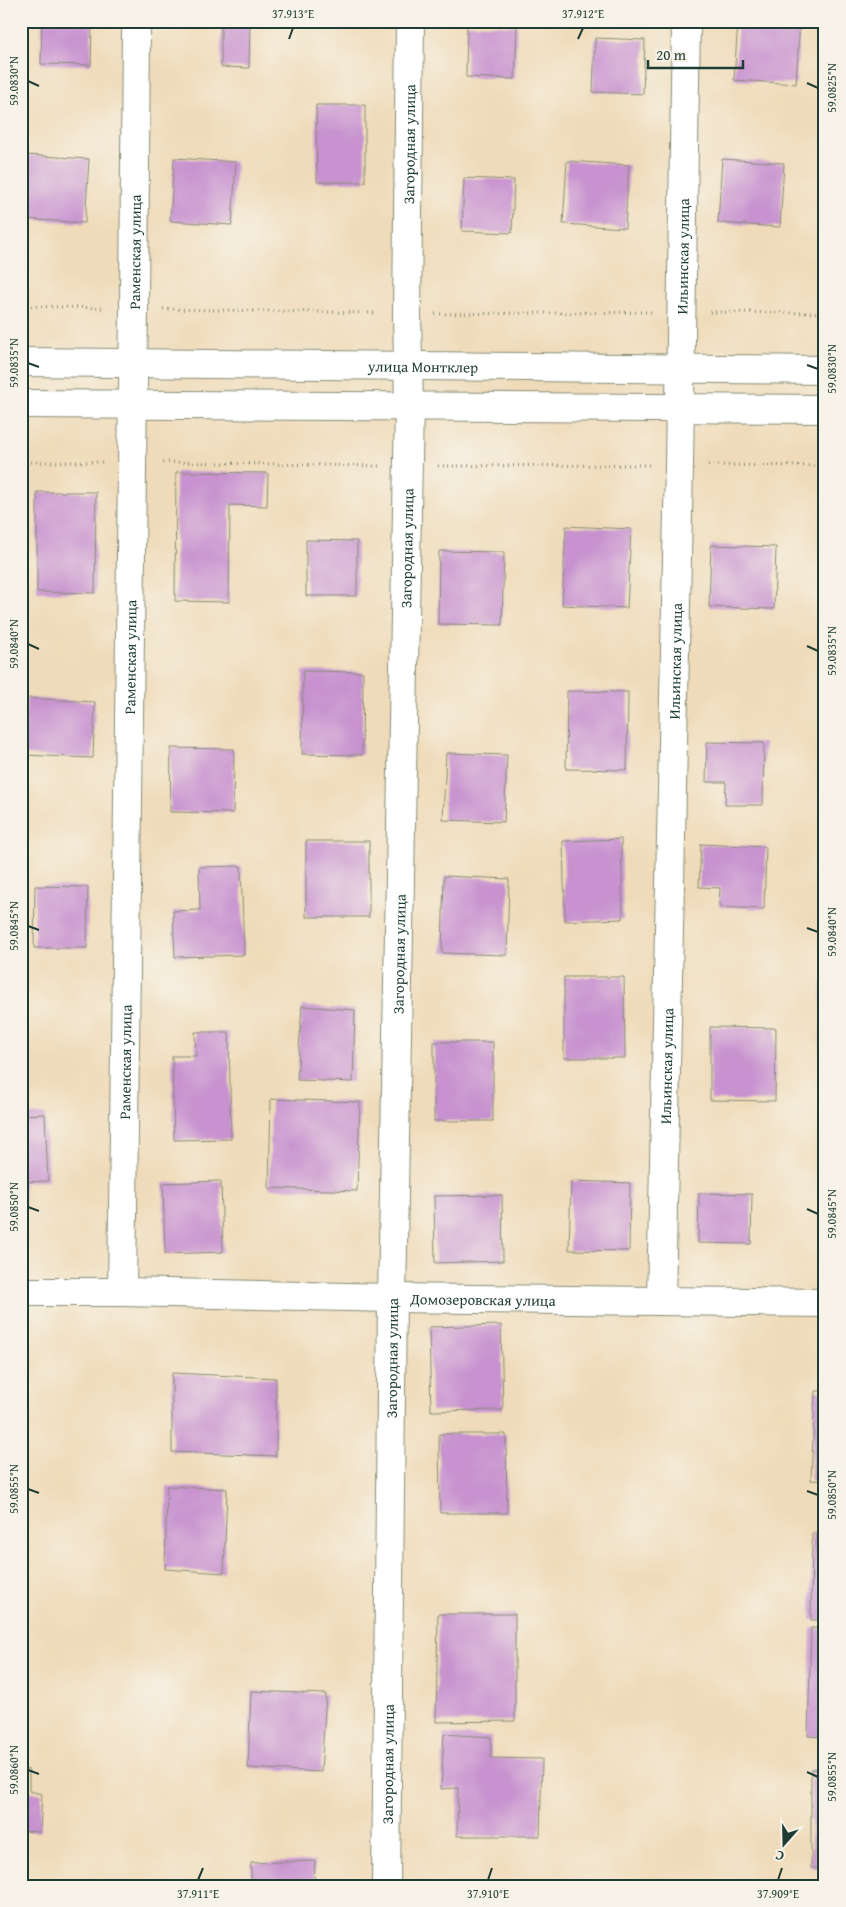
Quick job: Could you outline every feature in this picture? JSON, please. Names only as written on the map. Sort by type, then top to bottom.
[{"type":"street","name":"Раменская улица","points":[[122,1292],[134,362],[136,21]]},
{"type":"street","name":"Загородная улица","points":[[386,1886],[392,1298],[408,406],[410,21]]},
{"type":"street","name":"Ильинская улица","points":[[661,1302],[686,21]]},
{"type":"street","name":"улица Монтклер","points":[[21,362],[825,370]]},
{"type":"street","points":[[21,404],[825,409]]},
{"type":"street","name":"Домозеровская улица","points":[[21,1292],[825,1303]]},
{"type":"building","points":[[42,21],[92,21],[91,65],[41,64]]},
{"type":"building","points":[[331,21],[366,21],[365,24],[331,23]]},
{"type":"building","points":[[738,21],[800,21],[796,84],[734,80]]},
{"type":"building","points":[[221,22],[250,23],[249,68],[221,67]]},
{"type":"building","points":[[467,24],[517,26],[515,79],[466,77]]},
{"type":"building","points":[[595,38],[645,40],[643,94],[593,92]]},
{"type":"building","points":[[316,105],[365,105],[365,182],[317,182]]},
{"type":"building","points":[[27,155],[89,159],[85,223],[23,219]]},
{"type":"building","points":[[174,158],[236,162],[232,225],[170,221]]},
{"type":"building","points":[[722,159],[784,163],[780,227],[718,223]]},
{"type":"building","points":[[567,161],[629,165],[625,228],[563,224]]},
{"type":"building","points":[[464,178],[514,180],[512,233],[462,231]]},
{"type":"building","points":[[176,472],[268,473],[267,506],[230,505],[229,602],[175,601]]},
{"type":"building","points":[[37,492],[96,492],[95,593],[37,592]]},
{"type":"building","points":[[566,526],[631,529],[627,608],[562,605]]},
{"type":"building","points":[[306,540],[357,541],[357,596],[306,596]]},
{"type":"building","points":[[711,545],[776,547],[774,609],[709,607]]},
{"type":"building","points":[[439,551],[504,552],[502,625],[438,624]]},
{"type":"building","points":[[303,671],[363,672],[362,755],[302,754]]},
{"type":"building","points":[[567,691],[628,692],[627,770],[566,769]]},
{"type":"building","points":[[26,698],[95,702],[93,758],[23,755]]},
{"type":"building","points":[[707,742],[764,743],[763,805],[725,805],[726,782],[706,782]]},
{"type":"building","points":[[171,748],[234,749],[233,813],[170,812]]},
{"type":"building","points":[[446,753],[507,755],[504,822],[443,820]]},
{"type":"building","points":[[621,839],[623,919],[565,921],[563,841]]},
{"type":"building","points":[[306,841],[369,841],[369,917],[306,917]]},
{"type":"building","points":[[701,844],[766,847],[764,909],[719,907],[720,888],[699,887]]},
{"type":"building","points":[[241,866],[244,955],[175,957],[173,911],[200,910],[199,867]]},
{"type":"building","points":[[444,876],[509,879],[507,955],[442,953]]},
{"type":"building","points":[[35,886],[88,887],[87,948],[34,948]]},
{"type":"building","points":[[564,977],[624,977],[625,1058],[564,1058]]},
{"type":"building","points":[[822,982],[825,982],[825,1052],[820,1052]]},
{"type":"building","points":[[302,1006],[355,1010],[353,1082],[297,1080]]},
{"type":"building","points":[[710,1027],[776,1028],[775,1101],[710,1100]]},
{"type":"building","points":[[195,1032],[229,1032],[231,1139],[174,1140],[172,1056],[196,1056]]},
{"type":"building","points":[[434,1042],[493,1042],[493,1121],[434,1121]]},
{"type":"building","points":[[271,1099],[360,1102],[357,1191],[269,1188]]},
{"type":"building","points":[[45,1114],[48,1181],[24,1182],[26,1241],[21,1241],[21,1115]]},
{"type":"building","points":[[221,1181],[223,1252],[165,1254],[163,1183]]},
{"type":"building","points":[[571,1181],[630,1183],[629,1251],[569,1250]]},
{"type":"building","points":[[699,1193],[752,1194],[751,1244],[698,1243]]},
{"type":"building","points":[[502,1195],[503,1261],[435,1263],[434,1196]]},
{"type":"building","points":[[820,1202],[825,1202],[825,1275],[821,1275]]},
{"type":"building","points":[[501,1325],[503,1410],[431,1411],[429,1327]]},
{"type":"building","points":[[172,1373],[276,1378],[276,1456],[172,1452]]},
{"type":"building","points":[[815,1391],[825,1391],[825,1481],[811,1480]]},
{"type":"building","points":[[439,1434],[506,1434],[507,1513],[440,1513]]},
{"type":"building","points":[[167,1486],[227,1489],[224,1573],[165,1569]]},
{"type":"building","points":[[812,1533],[825,1533],[825,1620],[811,1620]]},
{"type":"building","points":[[438,1614],[515,1614],[515,1721],[436,1722]]},
{"type":"building","points":[[811,1628],[825,1628],[825,1737],[808,1736]]},
{"type":"building","points":[[251,1691],[326,1694],[321,1772],[248,1768]]},
{"type":"building","points":[[444,1734],[491,1737],[491,1758],[542,1759],[540,1836],[457,1836],[458,1788],[441,1789]]},
{"type":"building","points":[[21,1769],[29,1770],[29,1791],[42,1794],[40,1832],[21,1831]]},
{"type":"building","points":[[811,1769],[825,1769],[825,1868],[811,1868]]},
{"type":"building","points":[[315,1861],[314,1886],[251,1886],[251,1863]]}]
